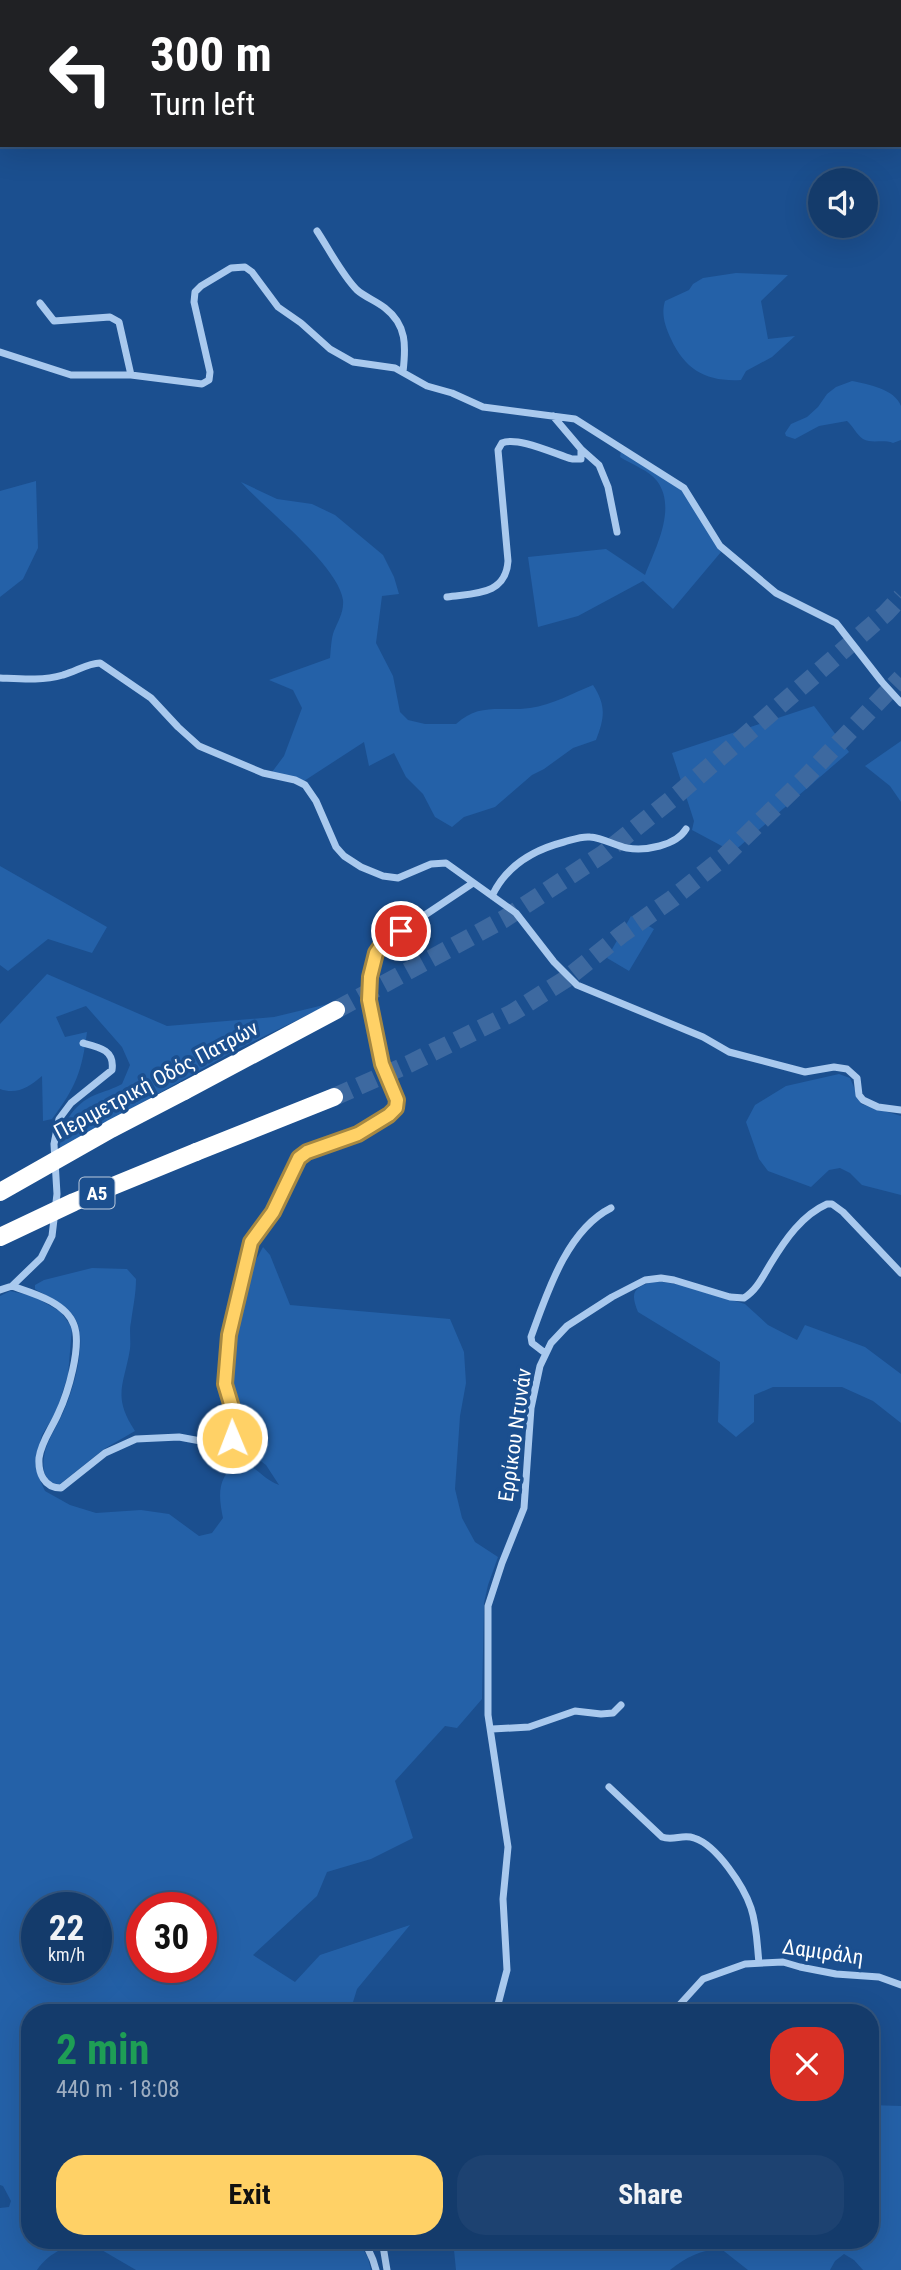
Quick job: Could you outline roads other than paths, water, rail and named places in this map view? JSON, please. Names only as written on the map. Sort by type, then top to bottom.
[{"type":"highway","name":"Περιμετρική Οδός Πατρών","points":[[0,1192],[111,1129],[336,1010]]},
{"type":"highway","name":"Α5","points":[[0,1237],[74,1202],[334,1097]]},
{"type":"street","points":[[317,231],[358,290],[385,307],[400,325],[406,348],[403,372]]},
{"type":"street","points":[[0,352],[71,375],[131,374],[195,385],[207,381],[210,368],[194,295],[201,286],[231,268],[239,266],[250,270],[278,307],[335,352],[356,363],[385,366],[403,372],[427,386],[452,393],[483,407],[575,419],[684,488],[720,547],[776,593],[836,623],[901,703]]},
{"type":"street","points":[[40,303],[54,321],[110,317],[119,322],[131,374]]},
{"type":"street","points":[[552,415],[581,449],[599,465],[608,487],[617,532]]},
{"type":"street","points":[[447,597],[495,588],[506,573],[508,561],[498,450],[500,444],[506,440],[517,442],[572,459],[581,459],[581,449]]},
{"type":"street","points":[[0,678],[38,680],[100,663],[152,698],[199,746],[263,772],[305,785],[316,801],[333,843],[354,863],[375,874],[395,878],[431,864],[446,863],[520,918],[554,962],[577,985],[703,1037],[729,1052],[805,1072],[834,1067],[847,1069],[857,1078],[859,1096],[863,1100],[878,1107],[901,1110]]},
{"type":"street","points":[[492,896],[502,879],[517,864],[554,845],[587,837],[627,848],[643,848],[670,842],[686,829]]},
{"type":"street","points":[[12,1286],[54,1304],[67,1313],[74,1325],[76,1340],[71,1375],[59,1413],[46,1437],[39,1458],[41,1476],[46,1484],[61,1488],[105,1453],[136,1439],[179,1437],[217,1444],[226,1443],[236,1432],[237,1424],[225,1384],[229,1335],[251,1242],[273,1212],[299,1158],[307,1152],[358,1134],[396,1108],[397,1100],[382,1064],[369,1000],[370,977],[376,953],[383,943],[473,883]]},
{"type":"street","points":[[0,1290],[12,1286],[41,1258],[52,1236],[57,1194],[54,1144],[59,1119],[71,1103],[112,1070],[110,1053],[83,1043]]},
{"type":"street","name":"Ερρίκου Ντυνάν","points":[[498,2004],[507,1970],[503,1899],[508,1847],[488,1706],[488,1605],[524,1508],[533,1400],[545,1353],[554,1339],[573,1321],[645,1280],[668,1279],[730,1297],[744,1298],[757,1287],[777,1253],[797,1227],[828,1203],[836,1206],[901,1273]]},
{"type":"street","points":[[545,1353],[532,1343],[531,1337],[543,1300],[574,1241],[597,1215],[611,1208]]},
{"type":"street","points":[[492,1729],[529,1727],[575,1711],[613,1713],[621,1705]]},
{"type":"street","points":[[609,1787],[662,1837],[696,1838],[725,1861],[751,1907],[759,1963]]},
{"type":"street","name":"Δαμιράλη","points":[[680,2004],[703,1979],[733,1967],[759,1963],[783,1962],[836,1974],[879,1977],[901,1985]]},
{"type":"street","points":[[368,2249],[376,2270]]},
{"type":"street","points":[[384,2249],[387,2270]]},
{"type":"tunnel","points":[[336,1010],[504,919],[603,854],[678,794],[901,597]]},
{"type":"tunnel","points":[[334,1097],[409,1064],[512,1013],[566,979],[724,857],[901,678]]}]
